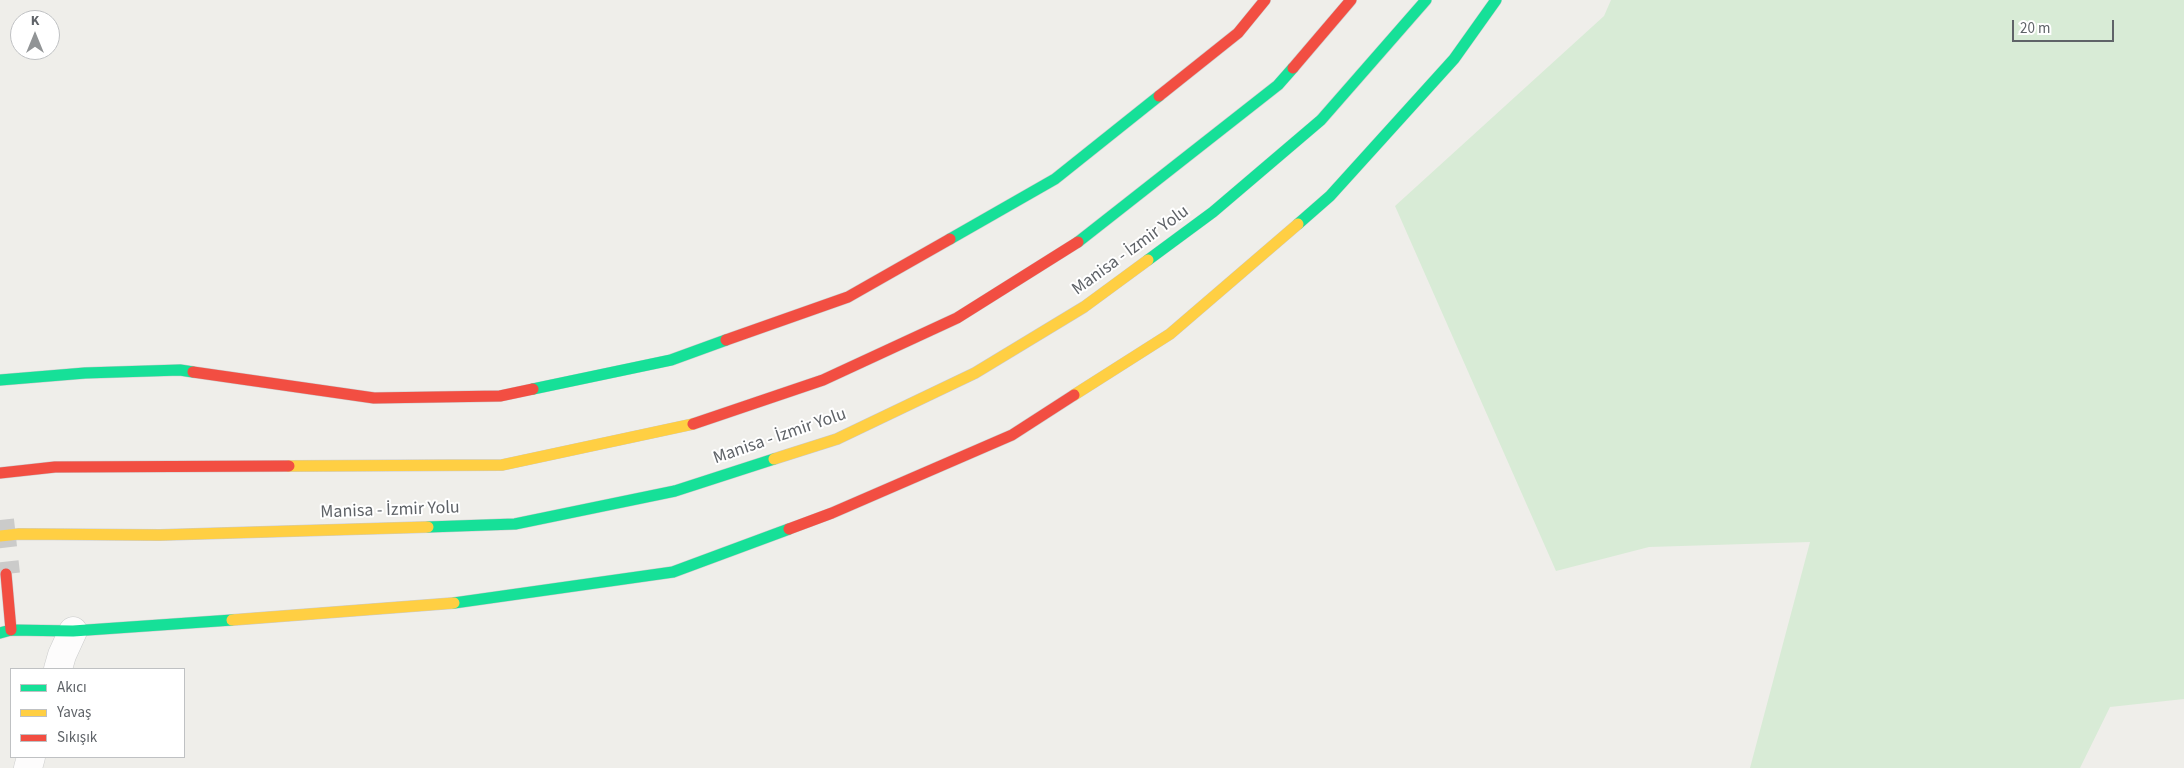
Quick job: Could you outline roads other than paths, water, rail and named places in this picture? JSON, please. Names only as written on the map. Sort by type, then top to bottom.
[{"type":"main road","points":[[0,380],[180,370],[374,398],[500,396],[671,360],[848,297],[1055,179],[1238,32],[1265,0]]},
{"type":"main road","points":[[0,474],[55,467],[502,464],[686,426],[823,380],[957,318],[1081,240],[1278,84],[1350,0]]},
{"type":"main road","name":"Manisa - İzmir Yolu","points":[[0,536],[19,534],[170,534],[515,524],[675,491],[837,438],[983,368],[1084,307],[1213,212],[1321,120],[1426,0]]},
{"type":"main road","points":[[6,574],[5,631],[73,631],[434,606],[673,572],[832,513],[1012,435],[1170,334],[1330,196],[1454,59],[1496,0]]},
{"type":"street","points":[[58,668],[73,631]]},
{"type":"tunnel","points":[[0,520],[6,574]]}]
